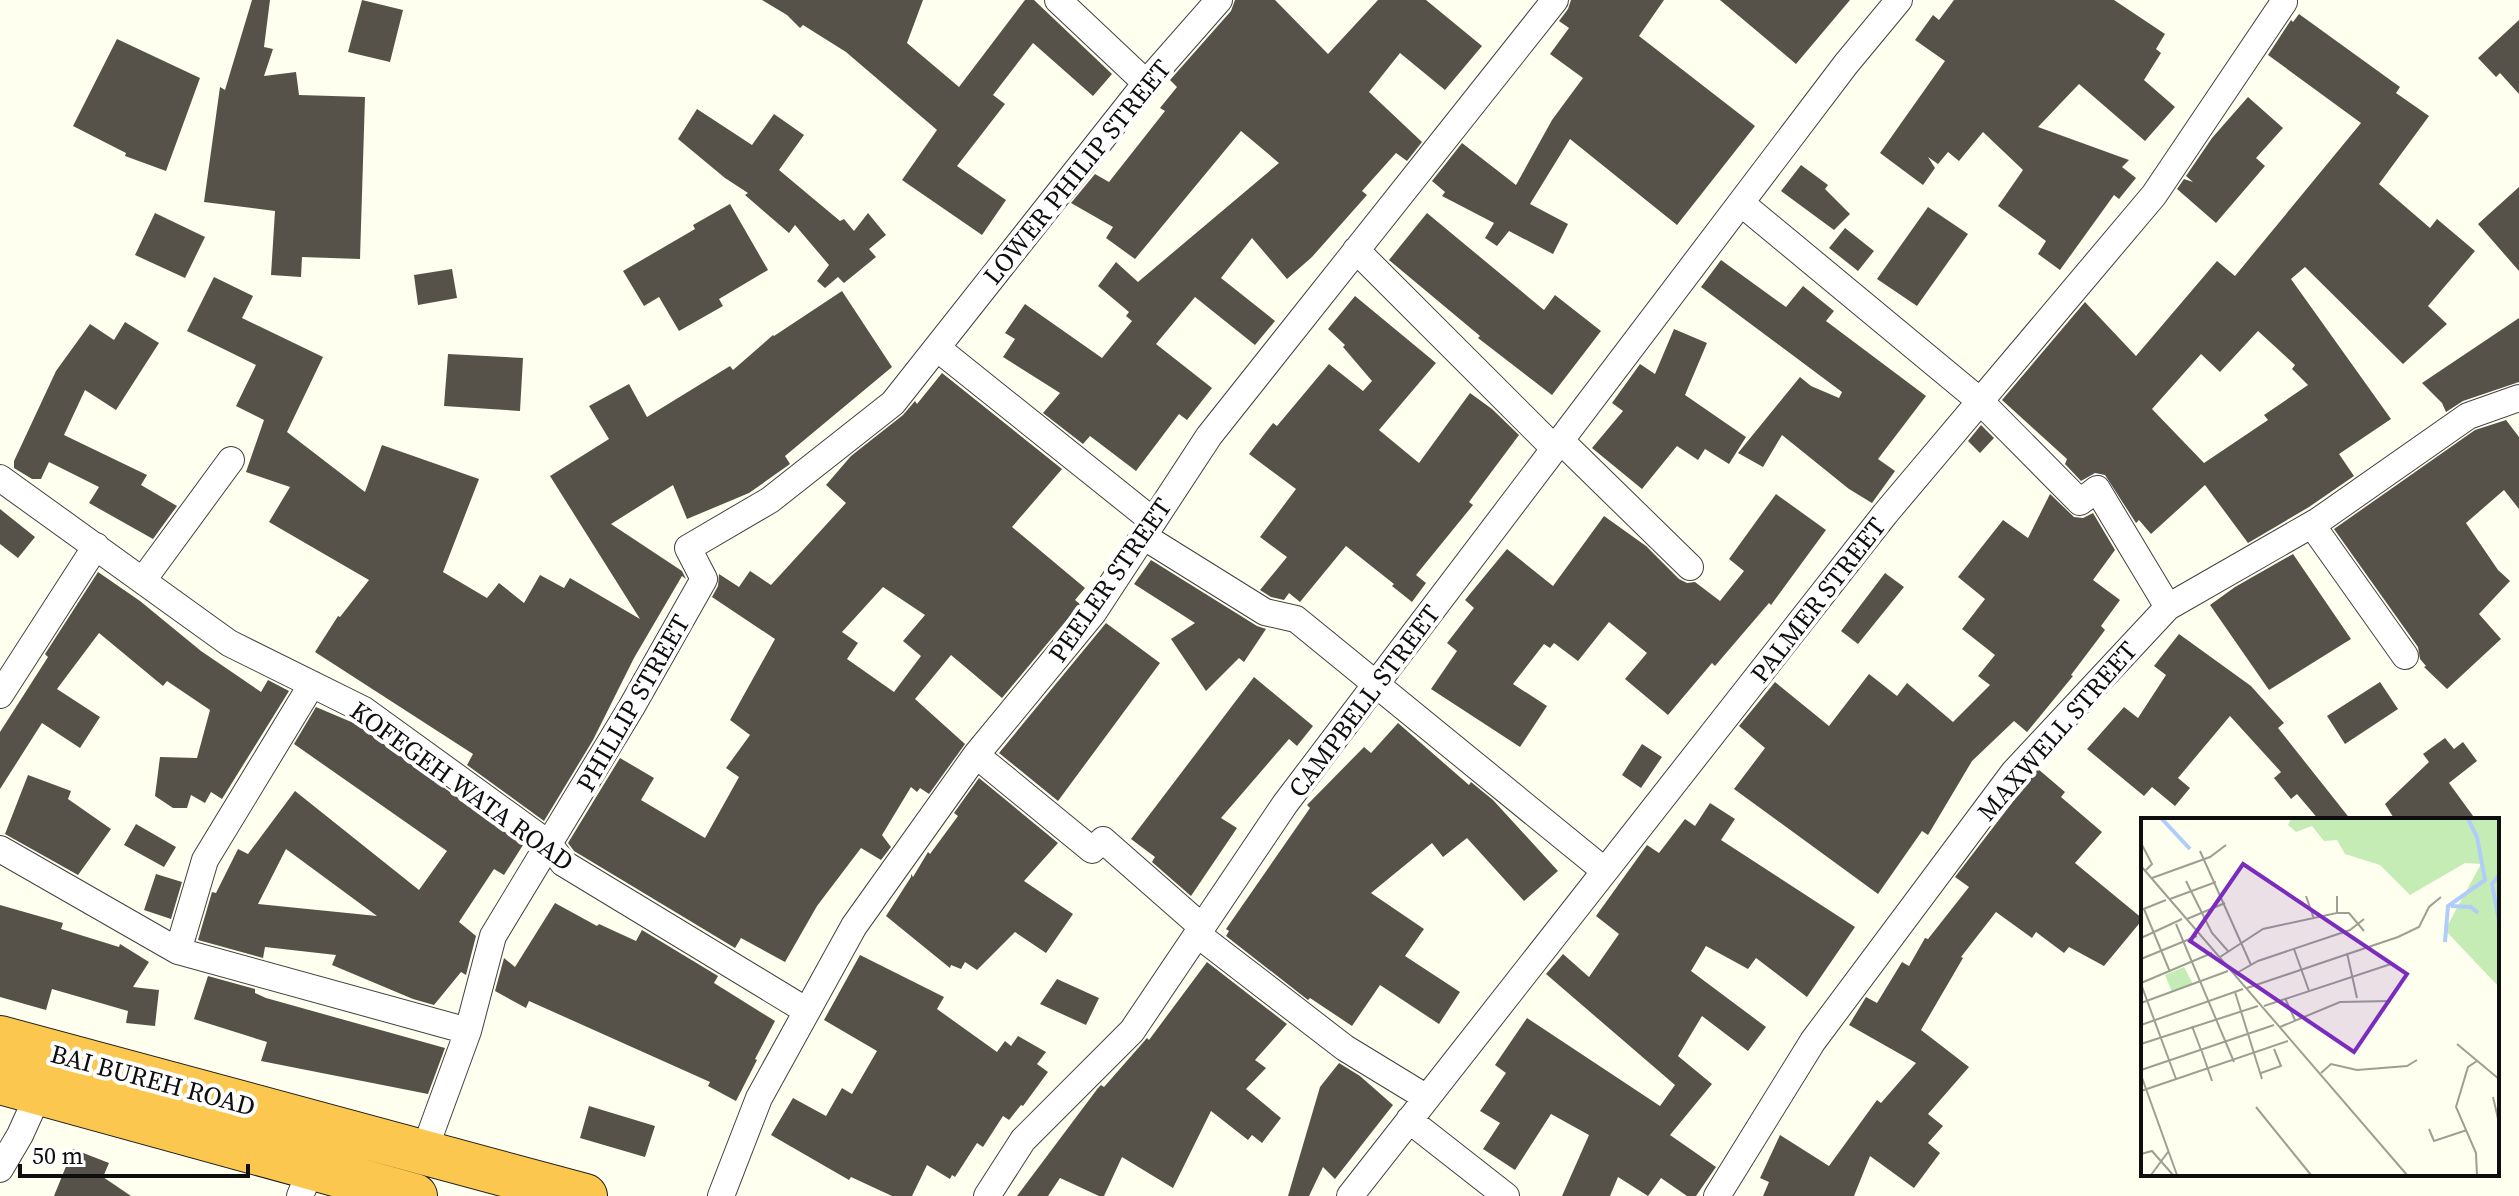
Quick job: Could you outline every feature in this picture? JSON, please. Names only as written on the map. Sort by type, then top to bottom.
[{"type":"highway","name":"BAI BUREH ROAD","points":[[0,1038],[585,1196]]},
{"type":"highway","name":"BAI BUREH ROAD","points":[[20,1087],[306,1182],[415,1196]]},
{"type":"street","points":[[1058,0],[1146,83]]},
{"type":"street","name":"LOWER PHILIP STREET","points":[[937,348],[1146,83],[1219,0]]},
{"type":"street","name":"PEELER STREET","points":[[721,1196],[759,1098],[854,926],[976,755],[1093,613],[1209,436],[1555,0]]},
{"type":"street","name":"CAMPBELL STREET","points":[[987,1196],[1023,1140],[1132,1031],[1285,804],[1846,64],[1899,0]]},
{"type":"street","name":"PALMER STREET","points":[[1350,1196],[1885,514],[2154,195],[2284,2]]},
{"type":"street","points":[[1741,203],[1980,401],[2080,502],[2097,489],[2168,607]]},
{"type":"street","points":[[1356,250],[1690,567]]},
{"type":"street","points":[[937,348],[1148,528],[1265,612],[1296,619],[1605,871]]},
{"type":"street","name":"PHILLIP STREET","points":[[423,1154],[468,1031],[493,936],[631,708],[704,579],[688,548],[770,500],[893,403],[937,348]]},
{"type":"street","name":"MAXWELL STREET","points":[[1717,1196],[1813,1041],[2014,772],[2168,607],[2312,525],[2468,416],[2519,398]]},
{"type":"street","points":[[143,580],[231,460]]},
{"type":"street","name":"KOFEGEH WATA ROAD","points":[[0,478],[229,643],[364,710],[549,844],[563,863],[807,1011]]},
{"type":"street","points":[[2312,525],[2405,656]]},
{"type":"street","points":[[0,695],[96,546]]},
{"type":"street","points":[[178,951],[205,860],[312,684]]},
{"type":"street","points":[[976,755],[1092,850],[1103,840],[1199,931],[1345,1048],[1427,1098]]},
{"type":"street","points":[[0,849],[178,951],[468,1031]]},
{"type":"street","points":[[0,1169],[20,1135],[20,1087]]},
{"type":"street","points":[[1409,1120],[1506,1196]]},
{"type":"building","points":[[252,0],[270,0],[264,47],[273,49],[264,76],[296,72],[299,95],[365,97],[360,259],[302,257],[301,277],[271,275],[275,211],[204,202],[220,87],[225,90]]},
{"type":"building","points":[[362,0],[403,10],[390,62],[348,52]]},
{"type":"building","points":[[762,0],[923,0],[907,43],[959,87],[1025,0],[1034,0],[1112,74],[1093,96],[1033,43],[993,95],[1005,104],[957,166],[1006,200],[982,235],[902,180],[937,130],[846,52],[803,25],[800,28],[787,15]]},
{"type":"building","points":[[1235,0],[1275,0],[1328,54],[1378,0],[1426,0],[1482,46],[1445,90],[1400,53],[1369,92],[1422,142],[1407,161],[1396,153],[1362,191],[1367,195],[1312,257],[1287,279],[1252,238],[1221,278],[1275,321],[1255,345],[1195,297],[1156,344],[1212,388],[1187,420],[1179,414],[1136,471],[1090,436],[1083,444],[1043,413],[1060,393],[1003,357],[1015,339],[1005,333],[1025,304],[1102,358],[1132,321],[1126,316],[1129,312],[1098,286],[1116,262],[1138,282],[1279,163],[1241,131],[1135,259],[1106,238],[1113,227],[1071,203],[1095,174],[1109,182],[1165,111],[1160,108],[1177,87],[1170,80],[1231,11]]},
{"type":"building","points":[[1571,0],[1664,0],[1639,36],[1755,126],[1677,225],[1570,139],[1530,204],[1568,224],[1553,254],[1509,231],[1497,246],[1485,238],[1494,223],[1442,196],[1445,192],[1432,181],[1462,143],[1516,185],[1552,120],[1583,78],[1550,54],[1569,28],[1559,21]]},
{"type":"building","points":[[1720,0],[1850,0],[1796,64]]},
{"type":"building","points":[[1954,0],[2114,0],[2165,34],[2156,49],[2161,53],[2144,80],[2175,107],[2145,141],[2079,84],[2038,127],[2129,160],[2122,167],[2136,178],[2119,199],[2114,195],[2060,270],[2038,254],[2046,241],[1998,206],[2023,170],[1983,132],[1959,161],[1948,152],[1938,164],[1928,157],[1935,168],[1923,185],[1880,153],[1945,61],[1915,40],[1933,15],[1939,20]]},
{"type":"building","points":[[2299,14],[2400,87],[2396,93],[2429,116],[2379,184],[2430,228],[2437,219],[2475,251],[2428,306],[2447,324],[2403,364],[2305,267],[2291,279],[2391,419],[2339,454],[2354,476],[2248,543],[2205,485],[2151,534],[2139,520],[2136,523],[2105,475],[2095,473],[2081,481],[2065,464],[2067,459],[2002,400],[2085,302],[2136,356],[2217,261],[2235,276],[2361,123],[2268,55],[2291,20],[2293,22]],"holes":[[[2258,331],[2295,365],[2292,369],[2308,385],[2264,415],[2268,420],[2204,463],[2152,409],[2201,354],[2220,372]]]},
{"type":"building","points":[[2519,20],[2519,94],[2500,73],[2496,77],[2478,58]]},
{"type":"building","points":[[117,39],[200,78],[166,171],[125,156],[126,153],[73,126]]},
{"type":"building","points":[[2248,97],[2283,128],[2256,158],[2265,166],[2216,223],[2177,189],[2184,179],[2193,182],[2186,176],[2212,138]]},
{"type":"building","points":[[697,109],[752,145],[774,114],[804,135],[779,170],[840,221],[844,219],[854,231],[868,213],[886,235],[869,249],[876,257],[844,283],[838,277],[825,288],[817,281],[829,265],[795,225],[789,233],[745,195],[748,193],[678,139]]},
{"type":"building","points":[[1801,165],[1828,185],[1825,189],[1850,214],[1834,230],[1781,191]]},
{"type":"building","points":[[2519,187],[2519,271],[2478,224]]},
{"type":"building","points":[[730,204],[768,270],[719,299],[723,306],[679,331],[659,297],[644,306],[623,271],[695,229],[693,225]]},
{"type":"building","points":[[1928,207],[1968,234],[1917,306],[1877,279]]},
{"type":"building","points":[[155,213],[205,237],[185,278],[135,255]]},
{"type":"building","points":[[1427,213],[1544,310],[1555,295],[1601,331],[1552,395],[1478,338],[1480,336],[1389,260]]},
{"type":"building","points":[[1845,228],[1874,251],[1858,271],[1829,248]]},
{"type":"building","points":[[1721,260],[1786,307],[1803,286],[1834,311],[1826,321],[1926,396],[1878,459],[1895,471],[1872,503],[1849,489],[1782,435],[1763,467],[1738,453],[1800,377],[1811,386],[1839,398],[1842,392],[1701,287]]},
{"type":"building","points":[[452,269],[457,298],[418,305],[414,275]]},
{"type":"building","points":[[214,277],[253,296],[242,318],[323,357],[287,432],[365,492],[382,445],[479,479],[443,572],[487,598],[499,583],[524,603],[540,575],[564,588],[570,578],[640,619],[550,476],[609,439],[589,406],[629,384],[647,417],[730,366],[733,370],[773,335],[842,291],[892,367],[785,456],[790,464],[749,493],[687,519],[673,485],[611,524],[682,571],[686,579],[682,576],[634,658],[593,740],[544,821],[467,765],[473,754],[315,652],[338,616],[369,580],[269,522],[290,487],[246,472],[264,420],[236,406],[256,365],[187,331]]},
{"type":"building","points":[[1355,296],[1436,363],[1379,430],[1419,463],[1470,393],[1519,435],[1469,502],[1473,505],[1416,575],[1426,583],[1412,602],[1346,546],[1300,602],[1289,593],[1284,600],[1271,597],[1260,590],[1287,557],[1260,537],[1296,489],[1249,454],[1273,423],[1277,426],[1329,364],[1363,391],[1372,381],[1343,347],[1345,345],[1328,329]]},
{"type":"building","points":[[2519,318],[2519,382],[2463,401],[2446,412],[2442,403],[2422,383]]},
{"type":"building","points":[[125,322],[159,343],[116,410],[85,390],[64,435],[147,475],[141,485],[177,506],[153,539],[89,503],[99,487],[49,462],[41,479],[32,479],[14,468],[14,461],[56,371],[90,324],[114,340]]},
{"type":"building","points":[[1674,329],[1707,343],[1685,395],[1746,437],[1729,464],[1705,449],[1698,460],[1677,446],[1642,489],[1592,448],[1623,411],[1612,403],[1640,364],[1655,374]]},
{"type":"building","points":[[448,354],[523,358],[520,411],[444,406]]},
{"type":"building","points":[[942,373],[1062,469],[1012,527],[1085,588],[1075,600],[1080,604],[1002,698],[951,655],[915,699],[965,744],[929,794],[920,788],[917,792],[911,787],[882,835],[891,847],[881,860],[861,848],[817,906],[785,962],[741,938],[735,948],[574,851],[568,843],[620,758],[654,778],[641,800],[705,838],[739,777],[726,768],[750,735],[730,720],[775,639],[712,597],[718,586],[719,574],[739,587],[750,571],[771,585],[846,503],[826,485],[851,456],[903,415],[915,401],[917,404]],"holes":[[[883,587],[925,615],[903,641],[921,656],[894,692],[847,659],[858,643],[842,632]]]},
{"type":"building","points":[[2506,420],[2519,437],[2519,509],[2504,490],[2466,523],[2498,570],[2510,581],[2479,614],[2501,639],[2447,689],[2424,667],[2418,647],[2334,529],[2475,430]]},
{"type":"building","points":[[1981,425],[1994,438],[1980,453],[1968,441]]},
{"type":"building","points":[[1776,494],[1826,530],[1771,605],[1769,603],[1715,666],[1712,663],[1668,715],[1625,679],[1647,653],[1609,622],[1578,661],[1554,643],[1550,648],[1544,644],[1513,684],[1547,706],[1520,747],[1431,689],[1457,651],[1447,643],[1474,608],[1465,600],[1507,549],[1553,586],[1604,516],[1646,546],[1679,579],[1687,583],[1695,582],[1720,601],[1744,571],[1729,559]]},
{"type":"building","points":[[2050,494],[2074,517],[2083,518],[2093,513],[2115,550],[2093,580],[2120,600],[2101,626],[2105,630],[2073,676],[2027,732],[2014,721],[1972,761],[1928,835],[1922,831],[1878,894],[1734,789],[1765,748],[1739,726],[1775,682],[1829,726],[1869,674],[1897,696],[1907,683],[1953,722],[1990,685],[1978,676],[1995,655],[1962,629],[1985,599],[1958,577],[2003,520],[2028,538]]},
{"type":"building","points":[[0,509],[35,537],[18,558],[0,544]]},
{"type":"building","points":[[2293,554],[2351,639],[2269,690],[2210,605]]},
{"type":"building","points":[[1151,560],[1266,629],[1244,662],[1239,658],[1206,691],[1171,639],[1195,623],[1134,584]]},
{"type":"building","points":[[98,572],[140,601],[201,651],[261,692],[268,680],[289,691],[222,799],[211,792],[205,803],[191,795],[187,808],[173,808],[155,796],[160,757],[197,758],[210,710],[167,681],[163,686],[99,633],[57,689],[100,717],[80,748],[42,723],[0,789],[0,732]]},
{"type":"building","points":[[1885,573],[1904,587],[1858,644],[1841,631]]},
{"type":"building","points":[[1106,623],[1160,663],[1058,801],[999,753]]},
{"type":"building","points":[[2179,634],[2251,686],[2284,723],[2278,728],[2349,818],[2317,818],[2297,794],[2291,799],[2274,778],[2281,772],[2230,716],[2178,778],[2190,788],[2175,806],[2152,787],[2144,796],[2087,749],[2124,707],[2138,718],[2166,675],[2154,666]]},
{"type":"building","points":[[1254,677],[1313,726],[1297,746],[1289,739],[1221,818],[1237,828],[1191,896],[1152,862],[1155,857],[1131,839]]},
{"type":"building","points":[[2380,682],[2398,709],[2345,744],[2327,716]]},
{"type":"building","points":[[316,707],[356,724],[523,845],[504,875],[494,869],[459,922],[476,936],[466,975],[461,972],[434,1005],[332,965],[336,955],[265,947],[263,958],[198,940],[212,892],[216,893],[238,849],[248,854],[295,791],[419,890],[447,851],[294,744]],"holes":[[[286,849],[377,916],[258,904]]]},
{"type":"building","points":[[1398,723],[1469,785],[1471,782],[1493,800],[1558,871],[1524,901],[1467,838],[1443,857],[1432,843],[1371,893],[1424,929],[1405,956],[1460,992],[1439,1024],[1380,985],[1352,1026],[1310,998],[1308,1000],[1226,936],[1229,931],[1226,929],[1310,808],[1307,805],[1364,747],[1371,753]]},
{"type":"building","points":[[2445,738],[2454,749],[2463,742],[2477,761],[2449,783],[2475,818],[2394,818],[2385,804],[2429,762],[2423,754]]},
{"type":"building","points":[[1642,744],[1662,757],[1641,788],[1622,775]]},
{"type":"building","points":[[2038,769],[2065,792],[2061,797],[2102,832],[2075,863],[2141,917],[2141,921],[2104,966],[2069,947],[2064,953],[2036,932],[2032,938],[1996,912],[1961,957],[1921,1030],[1969,1067],[1928,1114],[1943,1126],[1928,1143],[1940,1153],[1914,1188],[1870,1156],[1854,1196],[1763,1196],[1769,1182],[1760,1178],[1780,1135],[1829,1166],[1877,1100],[1881,1103],[1916,1063],[1849,1025],[1866,997],[1877,1003],[1902,962],[1909,966],[1925,938],[1928,939],[1969,887],[1955,877]]},
{"type":"building","points":[[28,775],[71,791],[68,799],[111,829],[78,875],[5,834]]},
{"type":"building","points":[[979,778],[1058,843],[1024,881],[1073,914],[1046,953],[1015,932],[977,970],[965,962],[961,969],[951,965],[950,968],[886,916],[911,874],[913,877],[928,852],[930,854],[958,816],[954,813]]},
{"type":"building","points":[[1710,803],[1735,819],[1721,840],[1855,927],[1807,997],[1756,958],[1748,969],[1706,946],[1691,971],[1766,1027],[1748,1051],[1702,1016],[1678,1056],[1712,1084],[1670,1135],[1716,1167],[1696,1196],[1687,1196],[1661,1178],[1648,1196],[1618,1177],[1610,1196],[1562,1196],[1589,1135],[1551,1114],[1515,1170],[1483,1149],[1500,1123],[1480,1111],[1506,1073],[1495,1065],[1527,1018],[1660,1106],[1675,1085],[1546,974],[1563,954],[1589,977],[1619,934],[1596,916],[1647,845],[1659,853],[1685,819],[1695,826]]},
{"type":"building","points":[[136,824],[176,847],[164,867],[124,845]]},
{"type":"building","points":[[156,874],[182,882],[171,919],[144,910]]},
{"type":"building","points":[[555,903],[597,926],[599,924],[636,941],[642,930],[718,976],[714,983],[775,1021],[736,1101],[708,1086],[710,1082],[529,1001],[526,1008],[495,991],[504,958],[515,967]]},
{"type":"building","points":[[0,905],[63,923],[61,929],[119,947],[120,944],[149,962],[133,987],[159,990],[155,1026],[126,1023],[128,1011],[52,989],[46,1010],[0,997]]},
{"type":"building","points":[[860,955],[944,997],[937,1009],[997,1052],[1005,1041],[1011,1046],[1018,1036],[1046,1052],[1037,1064],[1048,1072],[1023,1106],[1009,1120],[1003,1116],[983,1147],[977,1143],[955,1177],[952,1175],[950,1179],[927,1165],[912,1196],[892,1196],[851,1177],[849,1180],[771,1135],[793,1098],[826,1116],[842,1088],[852,1094],[877,1051],[824,1020]]},
{"type":"building","points":[[1207,962],[1287,1024],[1255,1060],[1266,1068],[1246,1089],[1281,1118],[1262,1143],[1252,1135],[1248,1140],[1211,1111],[1173,1188],[1122,1157],[1104,1196],[1060,1178],[1048,1196],[1017,1196],[1098,1088],[1101,1085],[1104,1087],[1147,1038],[1149,1040]]},
{"type":"building","points":[[208,976],[255,989],[255,993],[266,998],[445,1048],[428,1094],[261,1061],[267,1042],[194,1019]]},
{"type":"building","points":[[1057,979],[1099,998],[1086,1025],[1040,1004]]},
{"type":"building","points":[[1339,1063],[1360,1076],[1393,1105],[1335,1179],[1323,1167],[1309,1196],[1288,1196],[1320,1087]]},
{"type":"building","points":[[589,1106],[655,1126],[645,1157],[580,1138]]},
{"type":"building","points":[[73,1149],[109,1163],[103,1177],[131,1196],[54,1196]]}]
